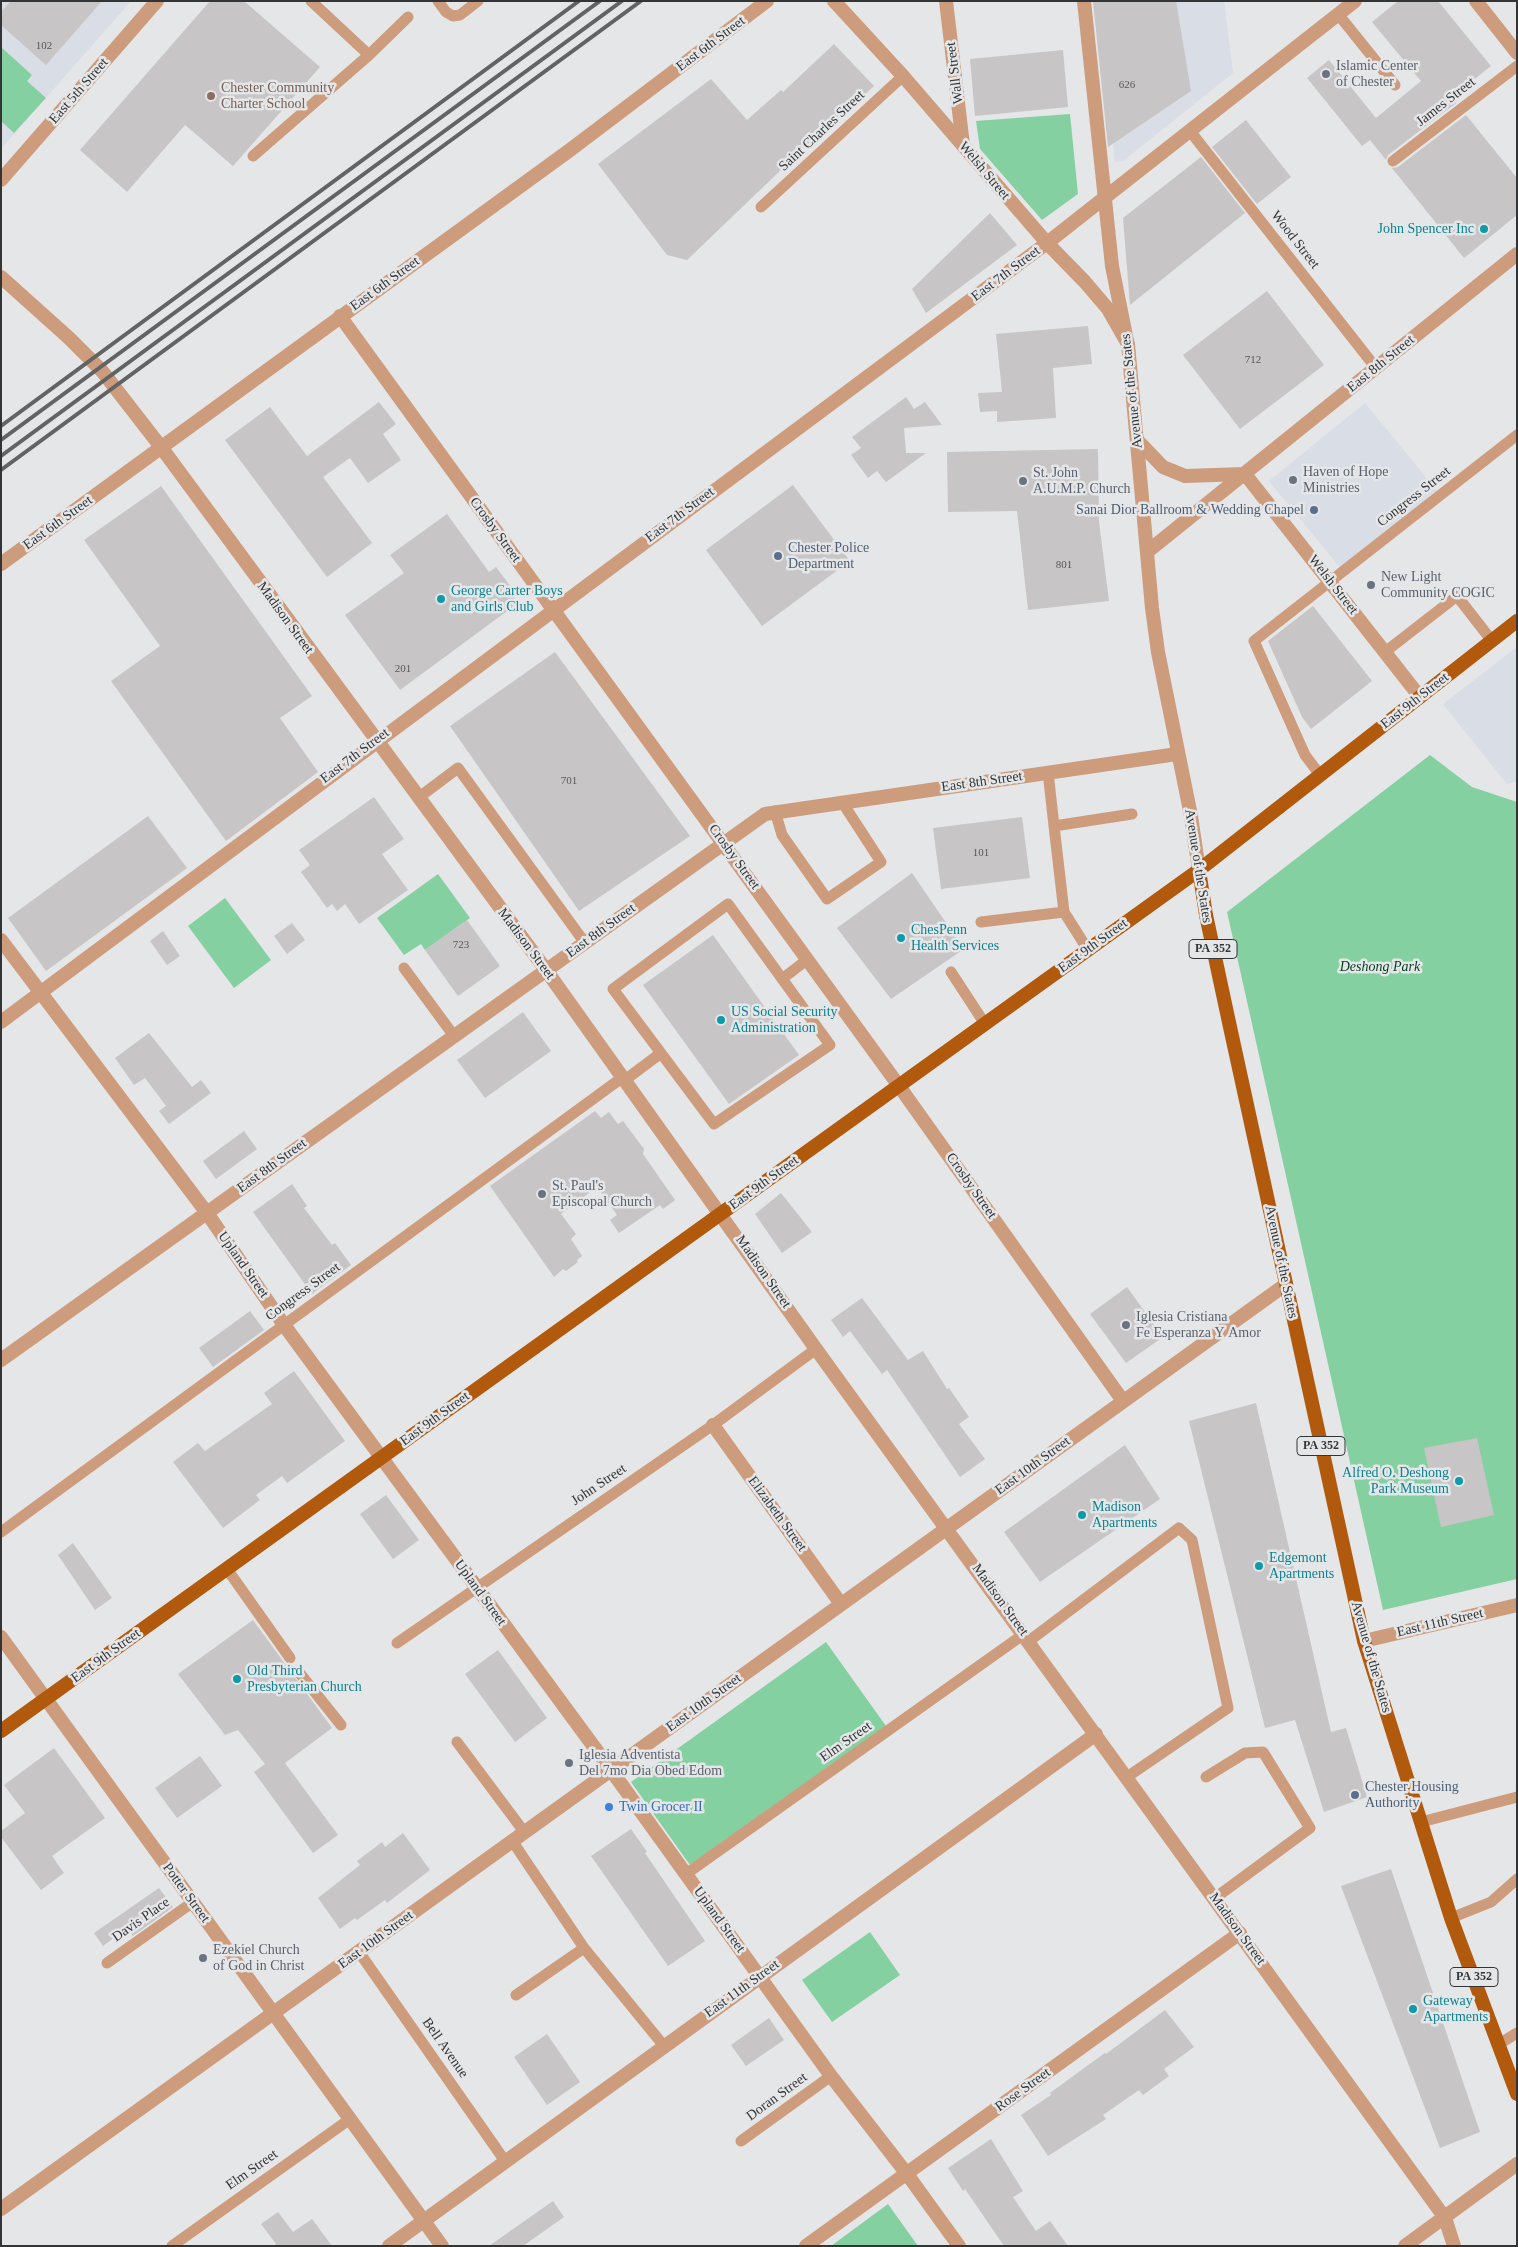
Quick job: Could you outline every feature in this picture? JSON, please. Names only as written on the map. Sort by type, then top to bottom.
[{"type":"main road","name":"East 9th Street","points":[[1,1732],[1199,870],[1517,621]]},
{"type":"main road","name":"Avenue of the States","points":[[1199,870],[1206,915],[1285,1285],[1364,1641],[1451,1918]]},
{"type":"main road","name":"PA 352","points":[[1451,1918],[1517,2094]]},
{"type":"street","name":"East 5th Street","points":[[1,180],[157,1]]},
{"type":"street","name":"East 6th Street","points":[[1,564],[570,150],[767,1]]},
{"type":"street","name":"Welsh Street","points":[[834,1],[903,76],[1046,244],[1085,282],[1108,309],[1128,344]]},
{"type":"street","name":"Wall Street","points":[[946,1],[963,145]]},
{"type":"street","name":"Avenue of the States","points":[[1084,1],[1112,266],[1128,344],[1158,652],[1191,816],[1199,870]]},
{"type":"street","name":"East 7th Street","points":[[1,1022],[375,741],[1046,244],[1355,1]]},
{"type":"street","points":[[1476,1],[1517,53]]},
{"type":"street","name":"East 8th Street","points":[[1147,552],[1517,254]]},
{"type":"street","name":"Madison Street","points":[[1,277],[70,338],[102,371],[161,447],[375,741],[546,970],[722,1214],[816,1349],[1027,1637],[1445,2218],[1454,2246]]},
{"type":"street","name":"Crosby Street","points":[[340,316],[900,1086],[1123,1401]]},
{"type":"street","points":[[1138,441],[1163,467],[1185,476],[1245,474]]},
{"type":"street","name":"Welsh Street","points":[[1245,474],[1420,697]]},
{"type":"street","name":"East 8th Street","points":[[1,1360],[756,819],[775,811],[1177,754]]},
{"type":"street","name":"Upland Street","points":[[1,940],[206,1213],[284,1325],[611,1770],[831,2076],[907,2174],[959,2246]]},
{"type":"street","name":"East 10th Street","points":[[1,2209],[1285,1285]]},
{"type":"street","name":"Elizabeth Street","points":[[713,1425],[841,1604]]},
{"type":"street","name":"East 11th Street","points":[[1364,1641],[1517,1605]]},
{"type":"street","name":"Potter Street","points":[[1,1637],[442,2246]]},
{"type":"street","name":"East 11th Street","points":[[389,2246],[1096,1734]]},
{"type":"street","name":"Rose Street","points":[[806,2246],[1240,1933]]},
{"type":"street","points":[[1405,2246],[1517,2164]]},
{"type":"lane","points":[[310,1],[369,54]]},
{"type":"lane","points":[[438,1],[446,12],[453,16],[460,15],[478,1]]},
{"type":"lane","points":[[1338,14],[1395,85]]},
{"type":"lane","points":[[253,156],[369,54],[408,17]]},
{"type":"lane","name":"James Street","points":[[1394,161],[1517,66]]},
{"type":"lane","name":"Saint Charles Street","points":[[761,207],[903,76]]},
{"type":"lane","name":"Wood Street","points":[[1190,130],[1376,368]]},
{"type":"lane","name":"Congress Street","points":[[1320,775],[1305,755],[1254,641],[1517,435]]},
{"type":"lane","points":[[1385,652],[1457,596],[1492,640]]},
{"type":"lane","points":[[418,798],[458,768],[585,942]]},
{"type":"lane","points":[[1048,772],[1064,912],[1088,950]]},
{"type":"lane","points":[[775,811],[782,835],[827,899],[881,862],[842,802]]},
{"type":"lane","points":[[1054,826],[1132,814]]},
{"type":"lane","points":[[728,904],[830,1044],[714,1124],[661,1054],[613,989],[728,904]]},
{"type":"lane","points":[[981,922],[1064,912]]},
{"type":"lane","points":[[782,979],[808,959]]},
{"type":"lane","points":[[404,968],[454,1036]]},
{"type":"lane","points":[[951,972],[985,1024]]},
{"type":"lane","name":"Congress Street","points":[[1,1532],[624,1078],[661,1054]]},
{"type":"lane","name":"John Street","points":[[397,1643],[713,1425],[816,1349]]},
{"type":"lane","name":"Elm Street","points":[[686,1874],[1027,1637],[1179,1528],[1192,1540],[1228,1708],[1127,1776]]},
{"type":"lane","points":[[227,1569],[290,1658]]},
{"type":"lane","points":[[298,1671],[341,1725]]},
{"type":"lane","points":[[457,1742],[525,1833]]},
{"type":"lane","points":[[1206,1777],[1245,1753],[1263,1752],[1310,1828],[1214,1898]]},
{"type":"lane","points":[[1421,1822],[1517,1797]]},
{"type":"lane","points":[[513,1842],[584,1948],[664,2046]]},
{"type":"lane","points":[[1451,1918],[1491,1902],[1517,1879]]},
{"type":"lane","name":"Davis Place","points":[[106,1963],[193,1902]]},
{"type":"lane","points":[[516,1995],[584,1948]]},
{"type":"lane","name":"Bell Avenue","points":[[359,1952],[506,2161]]},
{"type":"lane","points":[[1499,2044],[1517,2033]]},
{"type":"lane","name":"Doran Street","points":[[741,2142],[831,2076]]},
{"type":"lane","name":"Elm Street","points":[[172,2246],[350,2119]]},
{"type":"shaded area","points":[[1,1],[131,1],[1,149]]},
{"type":"shaded area","points":[[1098,1],[1224,1],[1233,73],[1123,161],[1115,162]]},
{"type":"shaded area","points":[[1365,403],[1443,498],[1347,576],[1269,481]]},
{"type":"shaded area","points":[[1517,647],[1517,781],[1507,784],[1443,704]]},
{"type":"green space","points":[[1,47],[32,75],[27,81],[46,98],[14,133],[1,121]]},
{"type":"green space","points":[[1070,114],[1078,194],[1042,220],[980,149],[976,121]]},
{"type":"green space","name":"Deshong Park","points":[[1430,755],[1472,787],[1517,802],[1517,1579],[1383,1610],[1227,912]]},
{"type":"green space","points":[[438,874],[470,918],[425,950],[421,944],[404,955],[377,918]]},
{"type":"green space","points":[[225,898],[271,960],[234,988],[188,926]]},
{"type":"green space","points":[[826,1642],[886,1726],[690,1865],[631,1782]]},
{"type":"green space","points":[[870,1932],[900,1975],[832,2022],[802,1980]]},
{"type":"green space","points":[[888,2204],[918,2246],[831,2246]]},
{"type":"building","points":[[11,1],[102,1],[46,65],[1,25],[1,12]]},
{"type":"building","name":"Chester Community Charter School","points":[[210,1],[244,1],[320,67],[233,166],[185,125],[127,192],[80,150]]},
{"type":"building","points":[[1093,1],[1176,1],[1191,91],[1108,147]]},
{"type":"building","points":[[1398,1],[1438,1],[1491,66],[1452,97],[1456,103],[1388,155],[1386,160],[1370,140],[1362,146],[1307,78],[1329,60],[1376,118],[1421,81],[1372,22]]},
{"type":"building","points":[[834,44],[874,86],[833,124],[831,122],[687,260],[667,255],[598,164],[711,79],[747,120],[781,90],[783,92]]},
{"type":"building","points":[[1063,50],[1068,107],[975,116],[970,59]]},
{"type":"building","points":[[1466,115],[1517,178],[1517,215],[1464,258],[1392,168],[1398,167]]},
{"type":"building","points":[[1246,120],[1291,177],[1257,204],[1212,147]]},
{"type":"building","points":[[1201,157],[1245,213],[1130,305],[1123,218]]},
{"type":"building","points":[[990,213],[1017,245],[926,313],[912,289]]},
{"type":"building","points":[[1267,291],[1324,365],[1240,429],[1183,355]]},
{"type":"building","points":[[1088,326],[1092,364],[1053,368],[1056,418],[997,422],[997,411],[980,412],[978,393],[1002,392],[996,334]]},
{"type":"building","points":[[906,397],[914,409],[925,402],[942,425],[904,428],[906,453],[926,453],[886,482],[877,471],[868,478],[851,455],[861,448],[852,437]]},
{"type":"building","points":[[379,402],[396,424],[383,434],[401,460],[368,483],[350,458],[323,477],[372,543],[327,577],[225,440],[270,407],[307,456]]},
{"type":"building","points":[[1098,449],[1099,522],[1109,601],[1028,610],[1017,511],[948,512],[947,452]]},
{"type":"building","name":"Chester Police Department","points":[[793,485],[850,561],[762,626],[706,550]]},
{"type":"building","points":[[161,486],[312,696],[280,718],[318,772],[226,841],[111,681],[160,646],[84,540]]},
{"type":"building","name":"George Carter Boys and Girls Club","points":[[447,514],[489,572],[496,567],[516,594],[513,596],[518,603],[400,690],[345,615],[404,573],[390,555]]},
{"type":"building","points":[[1313,606],[1372,681],[1311,729],[1302,717],[1268,641]]},
{"type":"building","points":[[555,652],[690,836],[579,911],[450,726]]},
{"type":"building","points":[[374,797],[404,839],[382,854],[408,890],[359,924],[345,904],[337,911],[332,904],[327,908],[301,872],[310,865],[299,850]]},
{"type":"building","points":[[148,816],[187,868],[46,971],[8,918]]},
{"type":"building","points":[[1022,817],[1030,878],[941,889],[933,828]]},
{"type":"building","name":"ChesPenn Health Services","points":[[912,873],[964,949],[891,999],[837,928]]},
{"type":"building","points":[[467,920],[500,966],[458,996],[425,950]]},
{"type":"building","points":[[292,923],[305,940],[287,954],[274,936]]},
{"type":"building","points":[[163,931],[180,956],[167,965],[150,941]]},
{"type":"building","name":"US Social Security Administration","points":[[713,935],[799,1055],[729,1104],[643,985]]},
{"type":"building","points":[[523,1012],[551,1051],[485,1098],[457,1060]]},
{"type":"building","points":[[149,1033],[192,1087],[201,1080],[211,1093],[169,1124],[159,1111],[166,1106],[145,1078],[134,1085],[115,1058]]},
{"type":"building","name":"St. Paul's Episcopal Church","points":[[595,1111],[601,1118],[609,1112],[618,1124],[623,1121],[644,1149],[643,1154],[675,1200],[663,1209],[660,1205],[619,1233],[610,1220],[617,1215],[597,1187],[561,1214],[576,1234],[571,1239],[582,1256],[577,1260],[578,1262],[566,1271],[563,1269],[554,1277],[490,1186]]},
{"type":"building","points":[[244,1131],[257,1149],[216,1179],[203,1161]]},
{"type":"building","points":[[292,1184],[307,1206],[304,1208],[332,1245],[335,1243],[351,1265],[312,1294],[253,1212]]},
{"type":"building","points":[[781,1193],[812,1232],[782,1253],[755,1214]]},
{"type":"building","name":"Iglesia Cristiana Fe Esperanza Y Amor","points":[[1127,1287],[1163,1337],[1126,1363],[1090,1314]]},
{"type":"building","points":[[862,1298],[908,1360],[923,1351],[947,1389],[949,1388],[969,1417],[959,1424],[985,1459],[960,1477],[887,1370],[882,1374],[850,1331],[843,1337],[831,1320]]},
{"type":"building","points":[[250,1311],[264,1330],[213,1367],[199,1348]]},
{"type":"building","points":[[294,1371],[345,1441],[287,1483],[282,1476],[256,1495],[260,1500],[223,1528],[173,1462],[198,1443],[205,1451],[272,1404],[264,1393]]},
{"type":"building","name":"Edgemont Apartments","points":[[1256,1403],[1331,1732],[1346,1728],[1367,1797],[1324,1812],[1295,1720],[1265,1728],[1189,1421]]},
{"type":"building","name":"Alfred O. Deshong Park Museum","points":[[1477,1438],[1494,1515],[1441,1527],[1424,1448]]},
{"type":"building","name":"Madison Apartments","points":[[1125,1445],[1160,1499],[1040,1582],[1004,1532]]},
{"type":"building","points":[[386,1495],[419,1540],[393,1559],[360,1514]]},
{"type":"building","points":[[73,1543],[112,1598],[95,1610],[58,1555]]},
{"type":"building","points":[[253,1620],[332,1728],[285,1763],[338,1835],[313,1853],[254,1772],[265,1764],[238,1730],[225,1735],[178,1674]]},
{"type":"building","points":[[498,1650],[547,1718],[515,1742],[465,1674]]},
{"type":"building","points":[[54,1748],[105,1818],[52,1856],[64,1873],[41,1890],[1,1837],[1,1831],[25,1813],[4,1785]]},
{"type":"building","points":[[200,1756],[222,1786],[177,1818],[155,1788]]},
{"type":"building","points":[[631,1829],[647,1852],[645,1853],[705,1941],[668,1966],[591,1856]]},
{"type":"building","points":[[403,1833],[430,1870],[387,1903],[385,1900],[357,1920],[355,1918],[340,1929],[318,1898],[360,1865],[357,1861],[382,1842],[385,1847]]},
{"type":"building","name":"Gateway Apartments","points":[[1391,1869],[1480,2132],[1440,2148],[1341,1886]]},
{"type":"building","points":[[159,1888],[173,1907],[133,1936],[127,1928],[103,1946],[94,1933]]},
{"type":"building","points":[[1165,2010],[1194,2047],[1164,2069],[1169,2076],[1143,2095],[1139,2090],[1103,2115],[1106,2119],[1048,2156],[1021,2115],[1051,2095],[1050,2093]]},
{"type":"building","points":[[769,2018],[784,2040],[746,2066],[731,2045]]},
{"type":"building","points":[[547,2034],[580,2082],[547,2105],[514,2057]]},
{"type":"building","points":[[991,2139],[1023,2191],[1013,2197],[1036,2231],[1050,2221],[1068,2246],[1004,2246],[965,2189],[963,2191],[948,2168]]},
{"type":"building","points":[[553,2201],[564,2217],[523,2246],[489,2246]]},
{"type":"building","points":[[278,2212],[293,2232],[312,2219],[332,2246],[274,2246],[276,2244],[261,2224]]},
{"type":"railway","points":[[1,426],[579,1]]},
{"type":"railway","points":[[1,440],[600,1]]},
{"type":"railway","points":[[1,456],[622,1]]},
{"type":"railway","points":[[1,470],[641,1]]},
{"type":"place","name":"Islamic Center of Chester","points":[[1326,74]]},
{"type":"place","name":"Chester Community Charter School","points":[[211,96]]},
{"type":"place","name":"John Spencer Inc","points":[[1484,229]]},
{"type":"place","name":"Haven of Hope Ministries","points":[[1293,480]]},
{"type":"place","name":"St. John A.U.M.P. Church","points":[[1023,481]]},
{"type":"place","name":"Sanai Dior Ballroom & Wedding Chapel","points":[[1314,510]]},
{"type":"place","name":"Chester Police Department","points":[[778,556]]},
{"type":"place","name":"New Light Community COGIC","points":[[1371,585]]},
{"type":"place","name":"George Carter Boys and Girls Club","points":[[441,599]]},
{"type":"place","name":"ChesPenn Health Services","points":[[901,938]]},
{"type":"place","name":"US Social Security Administration","points":[[721,1020]]},
{"type":"place","name":"St. Paul's Episcopal Church","points":[[542,1194]]},
{"type":"place","name":"Iglesia Cristiana Fe Esperanza Y Amor","points":[[1126,1325]]},
{"type":"place","name":"Alfred O. Deshong Park Museum","points":[[1459,1481]]},
{"type":"place","name":"Madison Apartments","points":[[1082,1515]]},
{"type":"place","name":"Edgemont Apartments","points":[[1259,1566]]},
{"type":"place","name":"Old Third Presbyterian Church","points":[[237,1679]]},
{"type":"place","name":"Iglesia Adventista Del 7mo Dia Obed Edom","points":[[569,1763]]},
{"type":"place","name":"Chester Housing Authority","points":[[1355,1795]]},
{"type":"place","name":"Twin Grocer II","points":[[609,1807]]},
{"type":"place","name":"Ezekiel Church of God in Christ","points":[[203,1958]]},
{"type":"place","name":"Gateway Apartments","points":[[1413,2009]]}]
